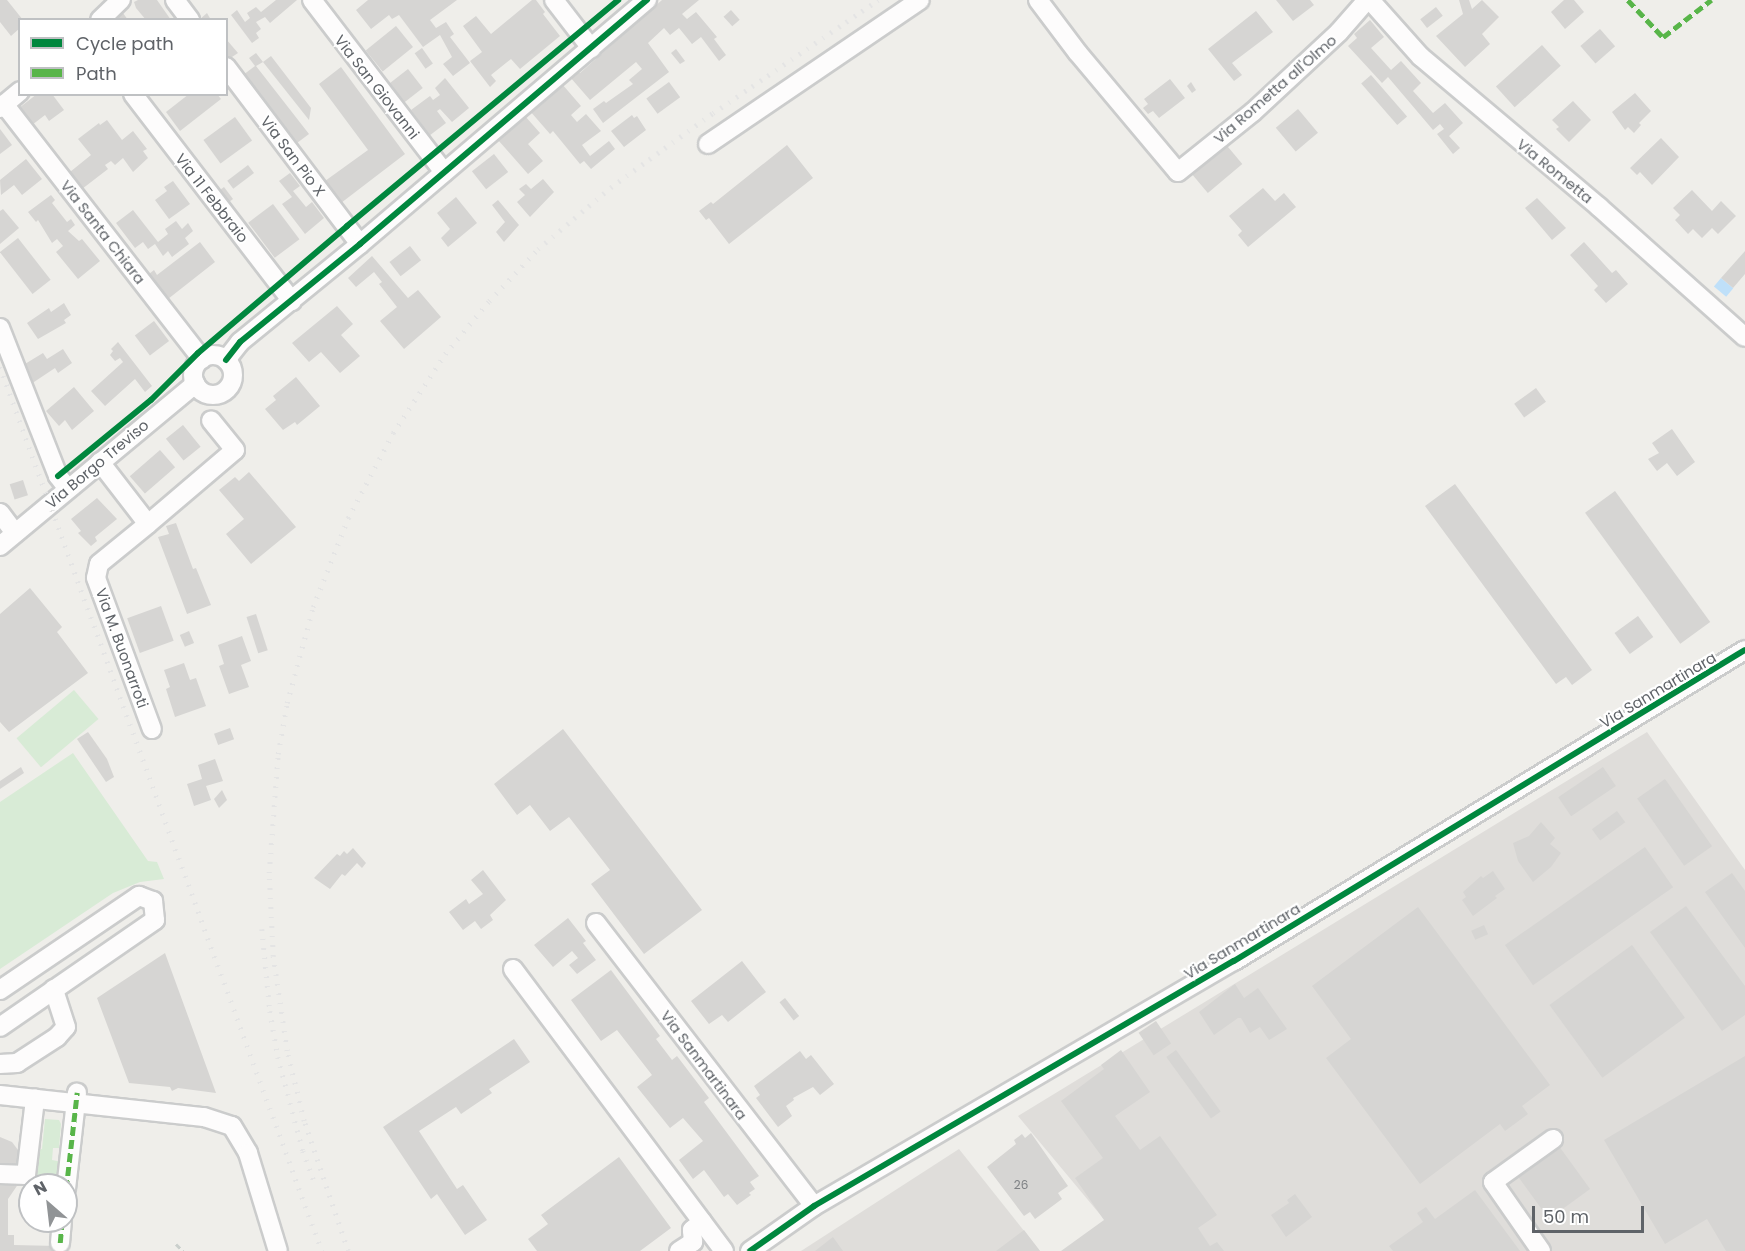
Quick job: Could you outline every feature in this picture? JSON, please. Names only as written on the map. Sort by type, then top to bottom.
[{"type":"street","points":[[102,18],[121,0]]},
{"type":"street","points":[[175,0],[188,18]]},
{"type":"street","name":"Via San Giovanni","points":[[312,0],[444,172]]},
{"type":"street","points":[[554,0],[591,48]]},
{"type":"street","points":[[226,360],[240,342],[360,244],[647,0]]},
{"type":"street","points":[[708,144],[920,0]]},
{"type":"street","name":"Via Rometta all'Olmo","points":[[1038,0],[1078,52],[1178,171],[1253,112],[1374,2]]},
{"type":"street","name":"Via Rometta","points":[[1374,2],[1421,57],[1599,207],[1745,337]]},
{"type":"street","name":"Via San Pio X","points":[[228,70],[360,244]]},
{"type":"street","points":[[2,106],[18,93]]},
{"type":"street","name":"Via 11 Febbraio","points":[[135,96],[292,301]]},
{"type":"street","name":"Via Santa Chiara","points":[[2,106],[202,359]]},
{"type":"street","points":[[0,328],[58,477],[68,489]]},
{"type":"street","points":[[212,355],[226,360],[233,376],[224,392],[208,394],[195,384],[195,368],[202,359],[212,355]]},
{"type":"street","name":"Via Borgo Treviso","points":[[0,546],[195,384]]},
{"type":"street","name":"Via M. Buonarroti","points":[[152,729],[96,579],[99,564],[236,450],[211,420]]},
{"type":"street","points":[[100,462],[148,524]]},
{"type":"street","points":[[0,513],[15,533]]},
{"type":"street","name":"Via Sanmartinara","points":[[750,1251],[814,1206],[1234,961],[1745,650]]},
{"type":"street","points":[[0,990],[139,896],[153,901],[155,920],[0,1028]]},
{"type":"street","name":"Via Sanmartinara","points":[[596,923],[814,1206]]},
{"type":"street","points":[[513,969],[724,1251]]},
{"type":"street","points":[[0,1064],[17,1063],[57,1037],[66,1027],[54,989]]},
{"type":"street","points":[[0,1095],[34,1099],[76,1098],[204,1117],[232,1126],[248,1153],[278,1251]]},
{"type":"street","points":[[68,1173],[76,1098]]},
{"type":"street","points":[[0,1174],[26,1175],[34,1099]]},
{"type":"street","points":[[1541,1251],[1493,1182],[1552,1139]]},
{"type":"street","points":[[679,1251],[693,1242],[692,1230],[702,1222]]},
{"type":"street","points":[[60,1243],[61,1233]]},
{"type":"path","points":[[176,1244],[183,1251]]},
{"type":"shaded area","points":[[1647,732],[1745,870],[1745,1251],[1073,1251],[1108,1224],[1018,1116]]},
{"type":"shaded area","points":[[959,1149],[1040,1251],[801,1251]]},
{"type":"green space","points":[[74,690],[98,719],[41,767],[17,738]]},
{"type":"green space","points":[[73,753],[148,861],[157,862],[164,879],[140,882],[113,893],[0,969],[0,802]]},
{"type":"green space","points":[[45,1119],[59,1120],[61,1124],[59,1148],[53,1148],[52,1160],[62,1162],[61,1173],[35,1173],[38,1150],[42,1149]]},
{"type":"water","points":[[1721,278],[1733,288],[1726,297],[1714,286]]},
{"type":"building","points":[[0,0],[7,0],[21,18],[18,18],[18,30],[11,36],[0,22]]},
{"type":"building","points":[[157,0],[170,18],[144,18],[134,2]]},
{"type":"building","points":[[276,0],[297,0],[270,23],[265,17],[256,22],[261,29],[256,33],[259,38],[252,43],[231,15],[237,10],[245,22],[250,18],[247,13],[256,7],[261,12]]},
{"type":"building","points":[[368,0],[457,0],[430,20],[436,28],[446,22],[454,34],[450,37],[470,63],[453,76],[443,64],[452,57],[440,35],[423,47],[399,15],[392,19],[389,15],[371,29],[356,10]]},
{"type":"building","points":[[532,0],[536,0],[545,12],[543,14],[560,36],[520,69],[511,59],[491,75],[496,81],[490,87],[470,61],[482,52],[463,26],[476,16],[491,34]]},
{"type":"building","points":[[662,0],[699,0],[682,14],[687,19],[696,12],[717,37],[714,39],[726,55],[719,61],[701,37],[692,44],[679,28],[670,35],[664,28],[648,43],[669,72],[603,123],[593,109],[604,101],[606,103],[633,84],[629,80],[642,69],[636,62],[590,100],[570,77],[577,72],[580,73]]},
{"type":"building","points":[[1276,0],[1310,0],[1314,5],[1293,21]]},
{"type":"building","points":[[1459,0],[1469,0],[1472,9],[1482,0],[1499,17],[1482,34],[1490,44],[1465,67],[1436,36],[1463,14]]},
{"type":"building","points":[[1564,0],[1574,0],[1584,12],[1565,29],[1551,12]]},
{"type":"building","points":[[1436,7],[1443,16],[1427,28],[1420,19]]},
{"type":"building","points":[[731,10],[740,20],[732,26],[724,17]]},
{"type":"building","points":[[1256,11],[1273,32],[1232,63],[1242,75],[1234,81],[1208,49]]},
{"type":"building","points":[[123,13],[127,18],[117,18]]},
{"type":"building","points":[[1370,20],[1384,37],[1371,48],[1391,70],[1401,61],[1421,83],[1413,91],[1433,113],[1445,103],[1463,123],[1449,136],[1460,148],[1453,154],[1437,134],[1444,129],[1440,124],[1433,130],[1388,77],[1382,83],[1348,46],[1357,38],[1354,34]]},
{"type":"building","points":[[396,26],[413,47],[383,72],[366,51]]},
{"type":"building","points":[[1600,29],[1615,46],[1595,63],[1580,46]]},
{"type":"building","points":[[228,41],[238,53],[228,60]]},
{"type":"building","points":[[1542,45],[1561,66],[1515,107],[1496,86]]},
{"type":"building","points":[[422,48],[433,64],[426,69],[415,53]]},
{"type":"building","points":[[676,49],[685,61],[680,64],[671,53]]},
{"type":"building","points":[[256,53],[263,62],[256,66],[309,134],[293,146],[239,78],[255,66],[249,58]]},
{"type":"building","points":[[271,56],[311,108],[309,120],[263,62]]},
{"type":"building","points":[[341,67],[405,154],[341,203],[325,181],[368,150],[319,84]]},
{"type":"building","points":[[408,69],[423,88],[402,104],[388,85]]},
{"type":"building","points":[[1371,75],[1407,117],[1397,125],[1361,84]]},
{"type":"building","points":[[445,78],[469,108],[452,122],[440,109],[437,111],[446,123],[425,139],[417,128],[422,125],[411,110],[430,96],[433,100],[440,95],[435,88]]},
{"type":"building","points":[[1170,79],[1185,98],[1159,118],[1153,111],[1148,114],[1143,108],[1148,104],[1144,99]]},
{"type":"building","points":[[669,82],[680,97],[658,114],[646,98]]},
{"type":"building","points":[[1191,82],[1196,90],[1192,93],[1187,86]]},
{"type":"building","points":[[562,84],[581,106],[571,115],[577,122],[586,114],[601,131],[582,145],[590,156],[609,141],[615,149],[591,169],[584,161],[580,164],[553,131],[550,134],[530,111]]},
{"type":"building","points":[[1635,93],[1651,111],[1639,123],[1641,125],[1634,133],[1628,127],[1625,130],[1612,112]]},
{"type":"building","points":[[34,96],[54,96],[64,110],[49,121],[45,115],[32,125],[19,108]]},
{"type":"building","points":[[186,96],[219,96],[221,99],[180,131],[166,112]]},
{"type":"building","points":[[1573,101],[1591,120],[1569,142],[1556,129],[1559,127],[1552,120]]},
{"type":"building","points":[[1298,109],[1318,133],[1296,151],[1276,128]]},
{"type":"building","points":[[632,115],[634,118],[637,116],[646,130],[624,147],[611,131]]},
{"type":"building","points":[[525,116],[540,133],[528,144],[543,161],[528,174],[498,140]]},
{"type":"building","points":[[235,117],[252,140],[220,163],[203,140]]},
{"type":"building","points":[[107,120],[122,140],[133,131],[147,149],[143,151],[148,158],[133,172],[123,158],[115,165],[111,161],[105,165],[108,169],[82,189],[70,172],[91,155],[78,139],[99,123],[100,125]]},
{"type":"building","points":[[0,129],[12,145],[0,154]]},
{"type":"building","points":[[1661,138],[1679,157],[1652,185],[1640,172],[1637,175],[1630,168]]},
{"type":"building","points":[[1223,141],[1242,164],[1208,193],[1189,170]]},
{"type":"building","points":[[787,145],[813,178],[729,244],[709,218],[706,220],[699,211],[711,202],[713,204]]},
{"type":"building","points":[[494,154],[508,172],[486,189],[472,171]]},
{"type":"building","points":[[26,159],[42,179],[22,195],[14,185],[1,195],[0,180]]},
{"type":"building","points":[[248,165],[254,173],[233,189],[227,181]]},
{"type":"building","points":[[290,173],[300,186],[293,191],[306,207],[312,202],[324,218],[305,234],[282,204],[292,197],[279,181]]},
{"type":"building","points":[[543,179],[554,192],[530,217],[517,202],[525,195],[519,189],[526,184],[531,189]]},
{"type":"building","points":[[173,181],[190,204],[169,219],[155,200],[167,191],[164,187]]},
{"type":"building","points":[[224,187],[233,199],[225,205],[216,193]]},
{"type":"building","points":[[1263,188],[1275,201],[1284,193],[1296,207],[1248,247],[1238,235],[1242,231],[1229,216]]},
{"type":"building","points":[[1692,190],[1712,211],[1721,201],[1736,216],[1718,234],[1712,228],[1702,238],[1693,229],[1688,234],[1675,220],[1680,215],[1673,208]]},
{"type":"building","points":[[51,195],[55,200],[52,203],[67,222],[71,219],[75,225],[68,231],[79,241],[82,239],[100,261],[78,279],[56,252],[63,246],[57,239],[52,243],[38,220],[36,222],[28,212]]},
{"type":"building","points":[[456,197],[477,223],[448,247],[441,238],[450,229],[437,213]]},
{"type":"building","points":[[1537,198],[1566,228],[1552,240],[1525,208]]},
{"type":"building","points":[[498,200],[519,225],[504,242],[496,232],[505,222],[492,205]]},
{"type":"building","points":[[273,204],[299,239],[275,258],[248,223]]},
{"type":"building","points":[[3,209],[19,228],[0,244],[0,211]]},
{"type":"building","points":[[133,210],[158,242],[168,234],[165,229],[176,221],[182,229],[188,223],[193,231],[185,238],[189,244],[172,257],[168,251],[163,256],[155,244],[148,249],[143,242],[135,248],[116,223]]},
{"type":"building","points":[[18,238],[51,280],[33,294],[0,252]]},
{"type":"building","points":[[200,242],[215,262],[168,299],[149,274],[154,270],[157,275]]},
{"type":"building","points":[[1584,242],[1612,273],[1616,270],[1628,284],[1606,303],[1594,290],[1598,286],[1570,255]]},
{"type":"building","points":[[410,246],[421,260],[401,276],[390,262]]},
{"type":"building","points":[[1745,251],[1745,274],[1733,288],[1721,278]]},
{"type":"building","points":[[372,256],[408,298],[418,290],[441,317],[404,349],[380,321],[397,307],[379,284],[382,282],[374,272],[356,287],[348,278]]},
{"type":"building","points":[[64,303],[71,315],[64,320],[66,323],[38,339],[27,323],[49,308],[51,312]]},
{"type":"building","points":[[337,306],[353,324],[341,335],[360,356],[340,373],[321,352],[309,362],[292,343]]},
{"type":"building","points":[[154,321],[169,341],[150,355],[135,335]]},
{"type":"building","points":[[118,342],[152,386],[145,392],[135,379],[105,406],[91,391],[123,362],[120,358],[115,361],[110,355],[113,351],[111,349]]},
{"type":"building","points":[[63,349],[72,363],[58,373],[55,368],[31,384],[20,367],[43,353],[47,359]]},
{"type":"building","points":[[296,377],[320,406],[297,425],[295,422],[283,430],[265,409],[276,400],[273,396]]},
{"type":"building","points":[[74,387],[94,411],[72,430],[65,420],[59,426],[46,411]]},
{"type":"building","points":[[1536,388],[1546,402],[1524,418],[1514,404]]},
{"type":"building","points":[[183,425],[201,447],[184,461],[166,439]]},
{"type":"building","points":[[1672,429],[1695,462],[1677,476],[1667,463],[1657,471],[1648,459],[1659,453],[1652,443]]},
{"type":"building","points":[[160,450],[175,467],[145,494],[130,476]]},
{"type":"building","points":[[249,472],[296,527],[251,564],[226,534],[244,519],[219,490],[235,477],[239,481]]},
{"type":"building","points":[[23,480],[28,495],[15,500],[10,484]]},
{"type":"building","points":[[1455,484],[1592,670],[1572,685],[1566,677],[1556,684],[1425,506]]},
{"type":"building","points":[[1615,491],[1710,622],[1680,644],[1585,513]]},
{"type":"building","points":[[97,498],[117,519],[95,537],[97,541],[91,546],[78,533],[81,531],[71,519]]},
{"type":"building","points":[[176,523],[193,569],[196,568],[211,605],[187,614],[158,537],[169,534],[166,526]]},
{"type":"building","points":[[30,588],[62,627],[57,632],[88,673],[9,732],[0,722],[0,614]]},
{"type":"building","points":[[161,606],[174,641],[140,653],[127,618]]},
{"type":"building","points":[[256,614],[268,650],[258,653],[246,617]]},
{"type":"building","points":[[1638,616],[1653,637],[1630,654],[1615,633]]},
{"type":"building","points":[[189,631],[194,643],[185,647],[180,635]]},
{"type":"building","points":[[242,636],[251,661],[241,665],[249,687],[229,694],[219,666],[224,664],[218,645]]},
{"type":"building","points":[[184,663],[190,680],[196,678],[206,706],[175,717],[166,689],[170,687],[164,670]]},
{"type":"building","points":[[230,728],[234,739],[218,745],[214,734]]},
{"type":"building","points":[[563,729],[702,910],[644,954],[591,884],[610,870],[569,817],[550,831],[530,805],[517,815],[494,784]]},
{"type":"building","points":[[88,732],[107,759],[114,777],[106,782],[77,739]]},
{"type":"building","points":[[215,759],[223,781],[206,786],[211,800],[194,806],[187,784],[202,779],[198,765]]},
{"type":"building","points":[[21,767],[24,773],[0,789],[0,781]]},
{"type":"building","points":[[1603,767],[1616,786],[1571,816],[1558,797]]},
{"type":"building","points":[[1665,779],[1712,846],[1684,866],[1637,799]]},
{"type":"building","points":[[222,790],[227,800],[219,808],[214,799]]},
{"type":"building","points":[[1617,811],[1625,822],[1600,841],[1592,829]]},
{"type":"building","points":[[1541,822],[1555,838],[1550,844],[1561,853],[1551,867],[1533,882],[1518,861],[1513,843],[1529,836]]},
{"type":"building","points":[[1645,847],[1673,887],[1533,985],[1505,945]]},
{"type":"building","points":[[353,848],[366,863],[362,868],[357,863],[345,876],[342,874],[330,889],[314,878],[337,854],[340,856],[344,851],[347,854]]},
{"type":"building","points":[[483,870],[506,900],[490,915],[493,920],[481,929],[475,921],[463,930],[449,912],[466,899],[469,904],[483,894],[471,880]]},
{"type":"building","points":[[1493,871],[1505,889],[1473,916],[1462,900],[1466,897],[1463,892],[1481,876],[1483,878]]},
{"type":"building","points":[[1732,873],[1745,891],[1745,948],[1705,892]]},
{"type":"building","points":[[1686,906],[1745,986],[1745,1015],[1722,1031],[1650,932]]},
{"type":"building","points":[[1418,907],[1550,1085],[1522,1106],[1528,1114],[1505,1131],[1500,1124],[1420,1184],[1326,1058],[1351,1039],[1312,986]]},
{"type":"building","points":[[568,918],[586,941],[583,943],[596,960],[577,974],[569,965],[578,958],[572,951],[553,967],[534,945]]},
{"type":"building","points":[[1484,925],[1488,934],[1475,940],[1471,931]]},
{"type":"building","points":[[1632,945],[1685,1018],[1602,1078],[1549,1005]]},
{"type":"building","points":[[165,953],[216,1093],[178,1088],[172,1091],[170,1087],[129,1083],[97,998]]},
{"type":"building","points":[[742,961],[766,992],[728,1022],[722,1015],[709,1024],[691,1001]]},
{"type":"building","points":[[611,970],[660,1036],[656,1039],[672,1060],[677,1056],[709,1098],[704,1102],[759,1176],[750,1182],[755,1189],[749,1193],[751,1195],[737,1205],[728,1194],[724,1197],[704,1170],[693,1179],[679,1160],[703,1141],[683,1118],[670,1128],[637,1087],[652,1075],[617,1030],[601,1041],[571,1000]]},
{"type":"building","points":[[1235,984],[1244,998],[1258,988],[1287,1029],[1269,1040],[1260,1027],[1250,1033],[1241,1018],[1238,1018],[1214,1035],[1199,1012]]},
{"type":"building","points":[[785,998],[799,1016],[794,1020],[779,1002]]},
{"type":"building","points":[[1156,1021],[1171,1043],[1154,1055],[1139,1033]]},
{"type":"building","points":[[514,1039],[530,1062],[489,1089],[492,1093],[461,1114],[456,1107],[419,1131],[457,1189],[463,1185],[487,1220],[465,1235],[437,1194],[431,1199],[383,1127]]},
{"type":"building","points":[[1121,1050],[1150,1092],[1115,1116],[1140,1150],[1160,1136],[1217,1215],[1198,1228],[1210,1246],[1217,1242],[1224,1251],[1061,1251],[1104,1220],[1075,1178],[1103,1158],[1061,1101],[1104,1069],[1101,1065]]},
{"type":"building","points":[[1176,1050],[1221,1111],[1211,1119],[1166,1057]]},
{"type":"building","points":[[800,1051],[806,1059],[811,1055],[834,1084],[820,1095],[813,1087],[793,1098],[794,1100],[786,1106],[792,1116],[778,1127],[756,1098],[760,1095],[754,1086]]},
{"type":"building","points":[[1745,1056],[1745,1251],[1726,1251],[1707,1219],[1665,1244],[1604,1140]]},
{"type":"building","points":[[1031,1133],[1068,1186],[1058,1193],[1062,1199],[1035,1219],[1030,1212],[1024,1216],[987,1167],[1016,1144],[1014,1140],[1022,1134],[1025,1138]]},
{"type":"building","points":[[0,1137],[12,1142],[24,1158],[23,1173],[18,1173],[18,1184],[8,1199],[8,1235],[14,1235],[14,1245],[57,1246],[61,1251],[0,1251]]},
{"type":"building","points":[[1556,1142],[1590,1189],[1549,1219],[1515,1172]]},
{"type":"building","points":[[619,1157],[671,1228],[640,1251],[537,1251],[528,1239],[548,1224],[541,1215]]},
{"type":"building","points":[[1475,1190],[1520,1251],[1393,1251],[1389,1246],[1423,1222],[1417,1213],[1426,1207],[1435,1219]]},
{"type":"building","points":[[1295,1194],[1312,1217],[1286,1237],[1271,1215],[1289,1203],[1287,1200]]},
{"type":"building","points":[[1024,1230],[1040,1251],[996,1251]]},
{"type":"building","points":[[833,1237],[843,1251],[815,1251]]},
{"type":"railway","points":[[348,1251],[304,1121],[287,1051],[273,956],[269,873],[278,754],[287,703],[313,607],[348,518],[393,433],[445,354],[489,301],[538,249],[611,187],[713,113],[878,0]]},
{"type":"railway","points":[[0,367],[322,1251]]},
{"type":"railway","points":[[262,929],[270,1011],[278,1057],[303,1151],[316,1186]]},
{"type":"marked path","points":[[1628,0],[1663,37],[1711,0]]},
{"type":"marked path","points":[[68,1173],[77,1093]]},
{"type":"marked path","points":[[60,1243],[61,1233]]},
{"type":"cycle path","points":[[58,476],[151,400],[198,353],[347,226],[618,0]]},
{"type":"cycle path","points":[[226,360],[240,342],[360,244],[647,0]]},
{"type":"cycle path","points":[[750,1251],[814,1206],[1234,961],[1745,650]]}]
